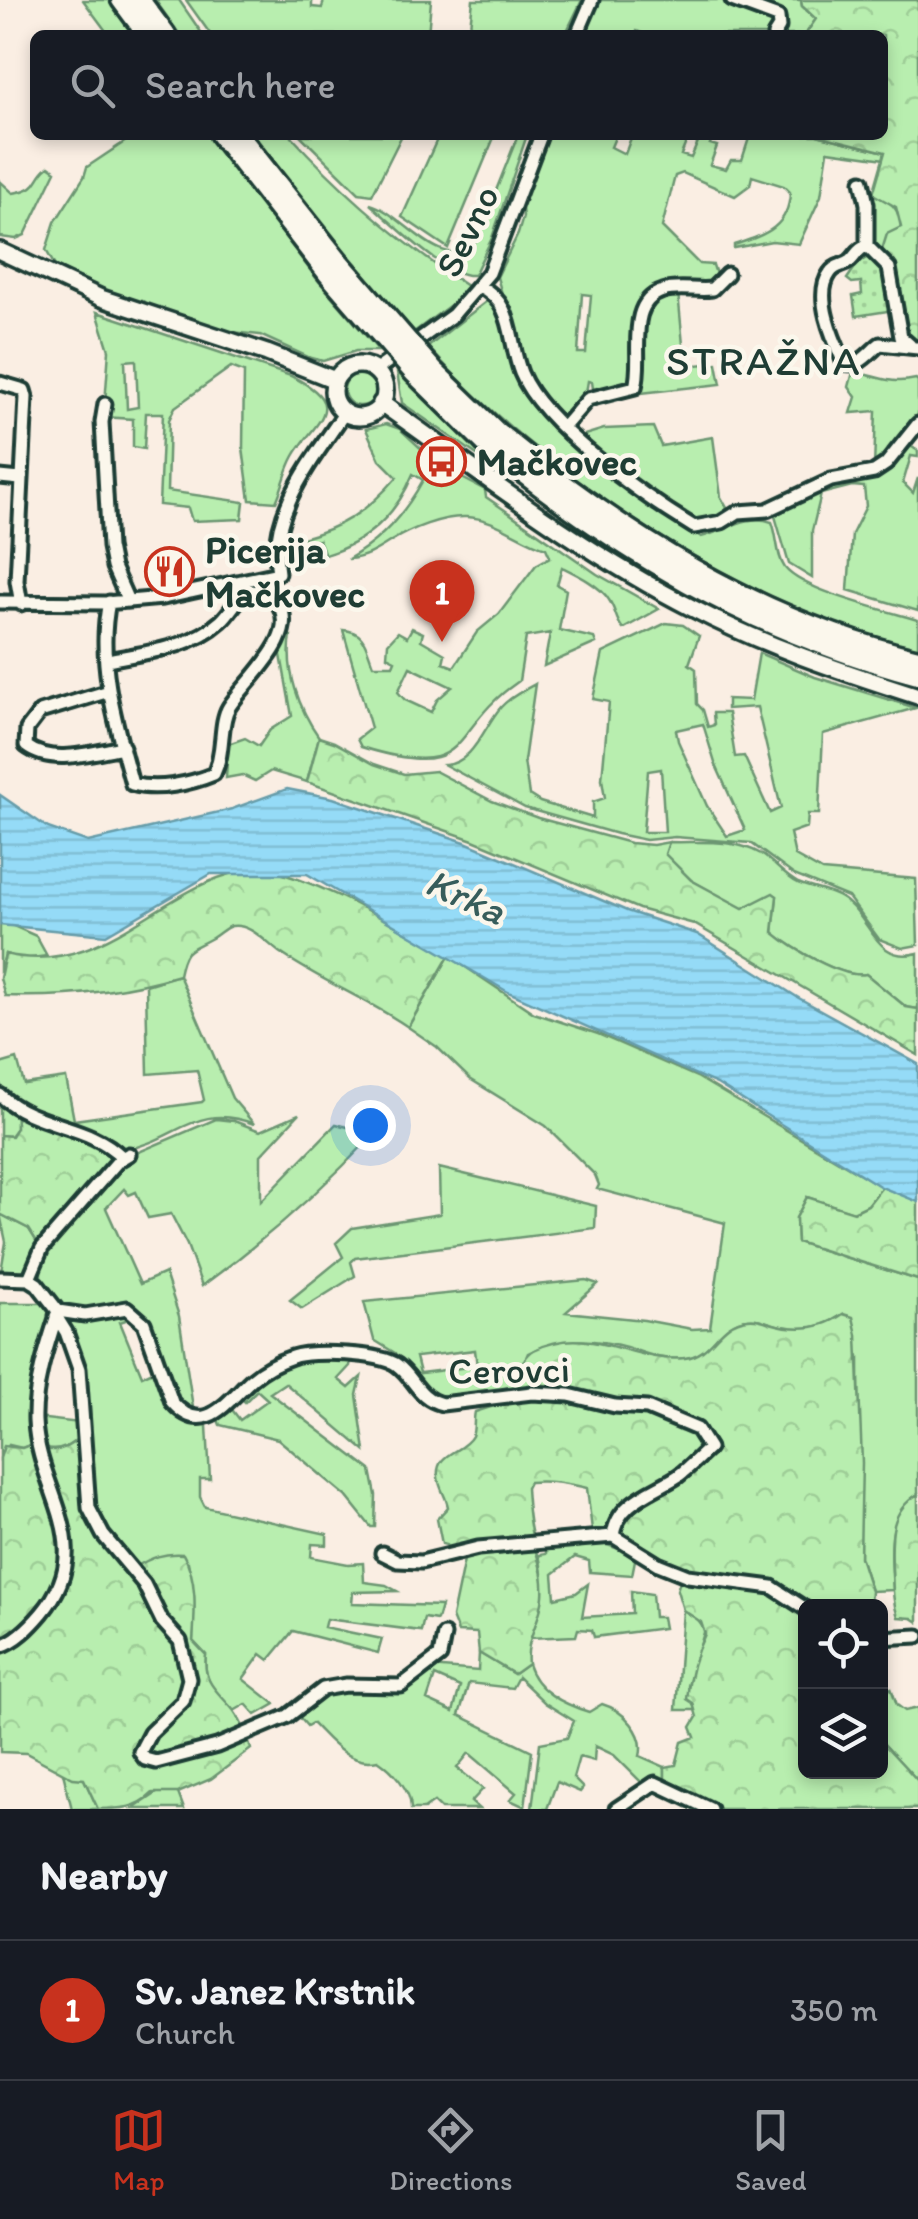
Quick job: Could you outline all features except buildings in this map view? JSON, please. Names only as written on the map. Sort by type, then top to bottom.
[{"type":"highway","points":[[122,0],[143,30]]},
{"type":"highway","points":[[140,0],[162,30]]},
{"type":"highway","points":[[224,140],[334,269]]},
{"type":"highway","points":[[243,140],[414,373],[591,525],[695,588],[754,617],[856,658],[918,675]]},
{"type":"highway","points":[[491,437],[625,529],[711,580],[854,641],[918,660]]},
{"type":"main road","points":[[0,251],[102,298],[268,353],[335,380]]},
{"type":"main road","points":[[354,365],[375,372],[384,389],[381,403],[366,416],[345,412],[335,401],[335,380],[340,373],[354,365]]},
{"type":"main road","points":[[381,403],[572,536],[689,607],[792,654],[918,696]]},
{"type":"street","points":[[579,30],[592,0]]},
{"type":"street","points":[[732,0],[778,17],[777,30]]},
{"type":"street","name":"Sevno","points":[[375,372],[453,315],[479,286],[503,244],[539,140]]},
{"type":"street","points":[[862,180],[867,204],[867,246],[889,268],[902,337],[914,347]]},
{"type":"street","points":[[867,246],[826,277],[824,296],[844,364],[862,361],[880,344],[914,347]]},
{"type":"street","points":[[564,428],[588,399],[635,387],[641,314],[653,296],[664,290],[712,289],[727,274]]},
{"type":"street","points":[[479,286],[498,297],[505,309],[521,373],[541,406],[694,527],[704,528],[738,512],[767,510],[831,480],[874,472],[886,464],[918,424]]},
{"type":"street","points":[[0,383],[20,388],[26,397],[17,581],[21,604]]},
{"type":"street","points":[[105,404],[102,422],[109,547],[128,601]]},
{"type":"street","points":[[0,602],[163,598],[278,573],[276,539],[286,505],[345,412]]},
{"type":"street","points":[[0,477],[20,479]]},
{"type":"street","points":[[107,660],[169,648],[198,635],[219,622],[248,591],[260,590],[272,596],[285,616],[284,628],[270,655],[227,710],[223,756],[214,774],[145,788],[132,784],[123,747],[107,660],[109,602]]},
{"type":"street","points":[[106,692],[40,712],[26,729],[26,746],[38,756],[72,756],[123,747]]},
{"type":"street","points":[[0,1096],[29,1117],[90,1135],[126,1156],[42,1248],[29,1279]]},
{"type":"street","points":[[0,1278],[29,1279],[37,1284],[57,1314],[80,1368],[89,1508],[103,1536],[144,1584],[162,1621],[180,1642],[189,1679],[182,1701],[150,1733],[140,1752],[145,1758],[156,1762],[217,1746],[288,1716],[323,1688],[401,1686],[440,1656],[444,1635]]},
{"type":"street","name":"Cerovci","points":[[57,1314],[127,1308],[138,1315],[172,1402],[179,1410],[198,1417],[214,1415],[272,1365],[316,1352],[388,1358],[405,1372],[420,1393],[442,1404],[532,1392],[569,1394],[615,1406],[647,1408],[697,1429],[709,1448],[676,1477],[649,1489],[628,1508],[613,1529],[613,1536]]},
{"type":"street","points":[[0,1646],[32,1625],[47,1607],[61,1586],[66,1564],[64,1527],[35,1424],[42,1362],[57,1314]]},
{"type":"street","points":[[382,1552],[398,1561],[421,1562],[478,1548],[613,1536],[658,1564],[688,1576],[772,1588],[798,1604]]},
{"type":"street","points":[[888,1638],[918,1636]]},
{"type":"street","points":[[616,1809],[655,1783],[710,1809]]},
{"type":"green space","points":[[83,0],[111,0],[132,30],[105,30]]},
{"type":"green space","points":[[155,0],[179,0],[200,30],[176,30]]},
{"type":"green space","points":[[186,0],[312,0],[312,7],[322,8],[324,0],[431,0],[428,30],[207,30]]},
{"type":"green space","points":[[473,0],[582,0],[567,30],[470,30]]},
{"type":"green space","points":[[595,0],[727,0],[776,20],[773,30],[583,30]]},
{"type":"green space","points":[[737,0],[801,0],[816,19],[808,30],[780,30],[782,16]]},
{"type":"green space","points":[[801,0],[918,0],[918,346],[906,337],[881,253],[887,234],[901,227],[896,207],[873,194],[885,152],[837,140],[888,140],[888,30],[808,30],[816,19]]},
{"type":"green space","points":[[128,140],[213,140],[316,278],[379,351],[356,351],[323,361],[260,335],[222,331],[103,289],[55,266],[46,250],[55,222],[87,167]]},
{"type":"green space","points":[[258,140],[295,140],[374,216],[467,286],[453,303],[414,332],[312,212]]},
{"type":"green space","points":[[305,140],[400,140],[372,195],[359,193]]},
{"type":"green space","points":[[437,140],[493,140],[448,248],[402,217]]},
{"type":"green space","points":[[516,140],[525,140],[492,238],[474,275],[462,274],[435,259],[370,204],[437,248],[464,251],[476,241]]},
{"type":"green space","points":[[542,140],[614,140],[611,147],[625,154],[630,140],[687,140],[681,155],[691,158],[699,140],[712,140],[710,144],[717,146],[710,165],[726,169],[731,160],[742,160],[748,140],[837,140],[885,152],[885,159],[828,151],[821,196],[799,244],[772,241],[734,248],[780,222],[789,204],[790,192],[784,186],[752,176],[750,185],[735,196],[683,173],[675,176],[662,227],[699,264],[713,265],[718,280],[715,284],[649,298],[632,385],[594,395],[592,382],[588,381],[580,404],[561,419],[547,406],[525,371],[497,277],[523,217],[521,201]],"holes":[[[582,294],[591,295],[586,353],[578,353]]]},
{"type":"green space","points":[[49,166],[56,171],[25,235],[16,239],[0,237],[0,181],[13,193],[22,191],[33,186]]},
{"type":"green space","points":[[873,194],[893,206],[901,227],[881,253],[871,242]]},
{"type":"green space","points":[[870,256],[887,272],[894,310],[856,316],[853,296],[862,294],[861,282],[847,279],[858,263]]},
{"type":"green space","points":[[678,292],[685,366],[717,363],[721,384],[632,394],[646,310],[660,296]]},
{"type":"green space","points":[[492,297],[500,307],[520,380],[642,496],[701,537],[745,521],[772,522],[785,568],[809,585],[918,620],[918,648],[852,629],[718,570],[653,532],[531,444],[428,347]]},
{"type":"green space","points":[[97,312],[291,376],[320,396],[323,414],[294,456],[276,502],[250,500],[243,448],[244,372],[231,367],[175,407],[169,420],[167,491],[244,502],[242,519],[192,521],[188,508],[159,505],[163,413],[146,413],[144,449],[133,447],[133,419],[104,417],[109,350]],"holes":[[[136,360],[138,407],[127,409],[125,361]]]},
{"type":"green space","points":[[397,372],[490,464],[402,403]]},
{"type":"green space","points":[[853,372],[918,381],[918,420],[874,469],[876,411],[851,413],[856,397],[849,387]]},
{"type":"green space","points":[[360,374],[371,379],[376,390],[371,401],[360,406],[349,401],[344,390],[349,379]]},
{"type":"green space","points":[[386,424],[400,429],[441,467],[485,490],[486,497],[597,574],[659,609],[623,629],[605,595],[562,567],[557,585],[566,590],[559,630],[594,638],[596,643],[544,666],[550,633],[526,637],[519,681],[479,717],[456,746],[442,755],[424,759],[398,757],[361,747],[357,739],[371,728],[343,630],[360,637],[373,665],[393,665],[395,660],[387,656],[388,643],[398,632],[407,637],[412,628],[423,633],[421,640],[445,654],[443,663],[454,667],[477,632],[499,614],[536,565],[550,557],[546,548],[487,521],[466,517],[427,524],[371,553],[348,559],[371,544],[400,515],[423,480],[413,474],[389,514],[367,535],[325,555],[319,540],[302,543],[305,562],[287,563],[286,532],[299,539],[341,524],[364,509],[397,477],[380,460],[366,429]],"holes":[[[410,667],[452,687],[437,700],[431,712],[405,700],[398,692]]]},
{"type":"green space","points":[[653,427],[661,446],[713,437],[721,497],[727,508],[721,517],[698,523],[664,502],[581,436],[604,429]]},
{"type":"green space","points":[[906,443],[918,451],[918,457],[911,456],[903,483],[913,493],[918,478],[918,611],[848,590],[852,534],[866,506],[864,487],[821,494],[812,531],[812,578],[789,564],[775,516],[776,510],[821,488],[873,477]]},
{"type":"green space","points":[[666,623],[683,625],[699,636],[689,664],[696,669],[697,704],[708,727],[714,725],[713,713],[728,713],[735,757],[744,756],[770,813],[781,808],[757,707],[727,709],[727,699],[751,700],[759,653],[815,677],[916,708],[823,734],[819,814],[808,814],[807,827],[790,833],[795,856],[822,871],[916,879],[918,945],[902,948],[879,939],[848,897],[794,875],[751,843],[675,837],[646,840],[617,834],[525,808],[445,765],[464,758],[501,707],[535,684],[524,761],[529,795],[593,818],[593,802],[605,798],[602,779],[609,702],[593,699],[603,653]],"holes":[[[703,724],[715,763],[745,830],[727,836],[707,806],[678,741],[676,730]],[[661,769],[665,832],[643,832],[648,771]]]},
{"type":"green space","points":[[288,634],[295,689],[319,737],[307,782],[271,771],[255,781],[242,775],[226,778],[228,744],[245,738],[259,746],[270,730],[292,716],[279,644]]},
{"type":"green space","points":[[319,737],[404,774],[435,771],[492,801],[538,818],[630,843],[669,842],[665,854],[691,880],[743,908],[773,893],[777,896],[773,932],[831,967],[866,974],[906,1007],[918,1009],[918,1055],[694,924],[639,909],[473,840],[307,782]]},
{"type":"green space","points":[[669,842],[716,842],[751,849],[798,883],[843,899],[884,947],[904,955],[918,953],[918,1009],[906,1007],[866,974],[831,967],[773,933],[777,896],[773,894],[743,909],[691,880],[664,854]]},
{"type":"green space","points":[[261,868],[334,894],[449,956],[408,1027],[239,926],[228,927],[189,950],[179,975],[93,993],[5,996],[0,978],[5,954],[42,958],[75,952],[106,940],[195,888],[226,875]]},
{"type":"green space","points":[[0,920],[36,936],[47,956],[24,959],[5,954],[0,973]]},
{"type":"green space","points":[[449,956],[534,1013],[598,1034],[697,1077],[882,1187],[868,1205],[853,1212],[807,1197],[796,1218],[797,1242],[918,1280],[918,1494],[899,1513],[895,1525],[891,1550],[893,1590],[871,1591],[860,1557],[859,1357],[843,1314],[808,1328],[754,1319],[738,1321],[704,1351],[677,1359],[602,1342],[551,1344],[528,1353],[514,1386],[460,1400],[424,1391],[404,1370],[395,1353],[374,1340],[364,1302],[586,1280],[598,1284],[566,1312],[710,1328],[725,1223],[597,1189],[595,1175],[546,1126],[470,1079],[437,1047],[408,1027]],"holes":[[[475,1350],[477,1366],[420,1373],[416,1357]]]},
{"type":"green space","points":[[179,975],[232,1098],[254,1124],[234,1118],[201,1120],[121,1151],[11,1102],[0,1084],[0,1064],[17,1059],[24,1084],[66,1078],[74,1120],[202,1102],[197,1070],[148,1074],[146,985]]},
{"type":"green space","points":[[0,1100],[16,1112],[16,1128],[10,1136],[0,1135]]},
{"type":"green space","points":[[16,1112],[84,1134],[97,1141],[114,1160],[43,1244],[37,1242],[29,1229],[0,1214],[0,1135],[11,1136],[16,1128]]},
{"type":"green space","points":[[299,1114],[261,1155],[261,1201],[336,1124],[374,1134],[292,1214],[202,1286],[171,1214],[148,1218],[136,1192],[129,1195],[124,1189],[106,1208],[140,1284],[165,1273],[179,1316],[194,1414],[175,1403],[139,1312],[62,1308],[41,1283],[41,1257],[127,1157],[216,1119],[260,1131]]},
{"type":"green space","points":[[439,1168],[596,1206],[595,1228],[355,1258],[351,1262],[355,1276],[302,1309],[290,1300],[343,1257],[336,1243],[352,1228],[440,1214]]},
{"type":"green space","points":[[882,1187],[918,1201],[918,1280],[797,1242],[796,1218],[807,1197],[854,1212],[868,1205]]},
{"type":"green space","points":[[0,1214],[29,1229],[37,1242],[43,1244],[28,1274],[0,1277],[6,1242]]},
{"type":"green space","points":[[0,1303],[47,1303],[53,1316],[35,1443],[22,1448],[9,1445],[0,1458]]},
{"type":"green space","points":[[122,1311],[134,1317],[120,1322],[142,1376],[157,1369],[165,1395],[207,1426],[210,1479],[200,1479],[200,1497],[205,1507],[327,1534],[327,1545],[312,1544],[311,1557],[363,1563],[364,1582],[397,1591],[353,1592],[352,1603],[441,1606],[437,1620],[424,1618],[421,1631],[326,1619],[324,1627],[382,1639],[378,1653],[293,1631],[269,1660],[261,1654],[243,1679],[275,1704],[256,1715],[246,1704],[234,1711],[212,1686],[206,1673],[206,1655],[193,1641],[194,1597],[188,1562],[135,1567],[93,1513],[84,1421],[63,1318]]},
{"type":"green space","points":[[843,1314],[853,1317],[857,1335],[862,1463],[860,1557],[870,1599],[798,1601],[777,1587],[711,1578],[668,1564],[621,1538],[592,1530],[587,1488],[529,1482],[529,1517],[543,1588],[528,1664],[514,1674],[479,1653],[477,1633],[458,1632],[452,1617],[465,1555],[452,1553],[442,1544],[437,1519],[448,1507],[438,1469],[445,1458],[472,1436],[475,1412],[510,1401],[513,1372],[531,1352],[574,1340],[647,1355],[685,1358],[703,1351],[738,1321],[754,1319],[789,1327],[826,1323]]},
{"type":"green space","points":[[309,1355],[351,1360],[338,1379],[349,1388],[361,1377],[357,1395],[365,1451],[285,1383],[270,1393],[371,1470],[376,1495],[375,1527],[346,1496],[278,1439],[220,1425],[217,1417],[230,1407],[240,1420],[268,1400],[257,1390],[245,1402],[240,1397],[255,1383]]},
{"type":"green space","points":[[37,1418],[80,1423],[80,1437],[63,1450],[43,1450]]},
{"type":"green space","points":[[80,1437],[87,1513],[135,1567],[158,1556],[183,1554],[193,1585],[193,1641],[206,1655],[209,1680],[237,1716],[251,1749],[211,1779],[178,1793],[153,1793],[135,1805],[121,1808],[98,1809],[84,1779],[73,1778],[26,1753],[0,1752],[0,1458],[4,1446],[22,1448],[35,1443],[58,1450]]},
{"type":"green space","points":[[918,1494],[918,1622],[898,1617],[892,1546],[897,1517]]},
{"type":"green space","points":[[596,1541],[636,1555],[632,1575],[590,1572],[589,1561],[575,1557],[553,1574],[555,1598],[576,1593],[588,1584],[582,1617],[632,1614],[631,1591],[652,1594],[654,1617],[662,1617],[664,1628],[594,1637],[592,1630],[578,1629],[576,1636],[529,1638],[542,1598],[539,1555],[546,1554],[546,1547]]},
{"type":"green space","points":[[681,1578],[712,1586],[773,1592],[798,1608],[798,1779],[888,1779],[888,1749],[918,1781],[918,1809],[712,1809],[665,1782],[665,1767],[676,1765],[682,1742],[695,1737],[691,1727],[697,1717],[693,1703],[687,1699],[693,1665],[705,1634],[701,1622],[683,1610],[677,1590]]},
{"type":"green space","points":[[683,1610],[696,1617],[705,1629],[688,1686],[695,1710],[676,1710]]},
{"type":"green space","points":[[479,1653],[514,1674],[528,1664],[537,1682],[560,1700],[589,1712],[602,1704],[618,1711],[640,1739],[640,1756],[665,1767],[665,1782],[644,1785],[614,1755],[595,1746],[594,1761],[579,1757],[573,1778],[583,1788],[580,1792],[557,1782],[547,1809],[532,1809],[540,1743],[567,1738],[574,1721],[545,1703],[518,1677],[512,1688],[469,1683],[459,1715],[532,1751],[525,1807],[510,1800],[516,1793],[469,1753],[457,1768],[483,1789],[471,1802],[479,1809],[441,1809],[434,1802],[424,1809],[411,1809],[405,1788],[384,1764],[349,1756],[312,1723],[307,1726],[296,1713],[333,1687],[404,1687],[430,1667],[478,1671]],"holes":[[[435,1676],[460,1687],[453,1712],[427,1700]]]},
{"type":"green space","points":[[891,1688],[897,1705],[905,1711],[918,1708],[918,1781],[888,1749]]},
{"type":"green space","points":[[63,1773],[84,1779],[98,1809],[72,1809]]},
{"type":"green space","points":[[160,1791],[178,1793],[184,1809],[133,1809]]},
{"type":"water","name":"Krka","points":[[287,789],[333,798],[465,842],[627,911],[697,934],[797,997],[918,1064],[918,1202],[881,1187],[717,1084],[508,992],[307,874],[211,874],[106,935],[0,925],[0,795],[48,828],[88,842],[232,809]]},
{"type":"place","name":"Mačkovec","points":[[442,462]]},
{"type":"place","name":"Picerija Mačkovec","points":[[170,572]]},
{"type":"place","name":"Sv. Janez Krstnik","points":[[442,642]]},
{"type":"district","name":"STRAŽNA","points":[[764,360]]}]
